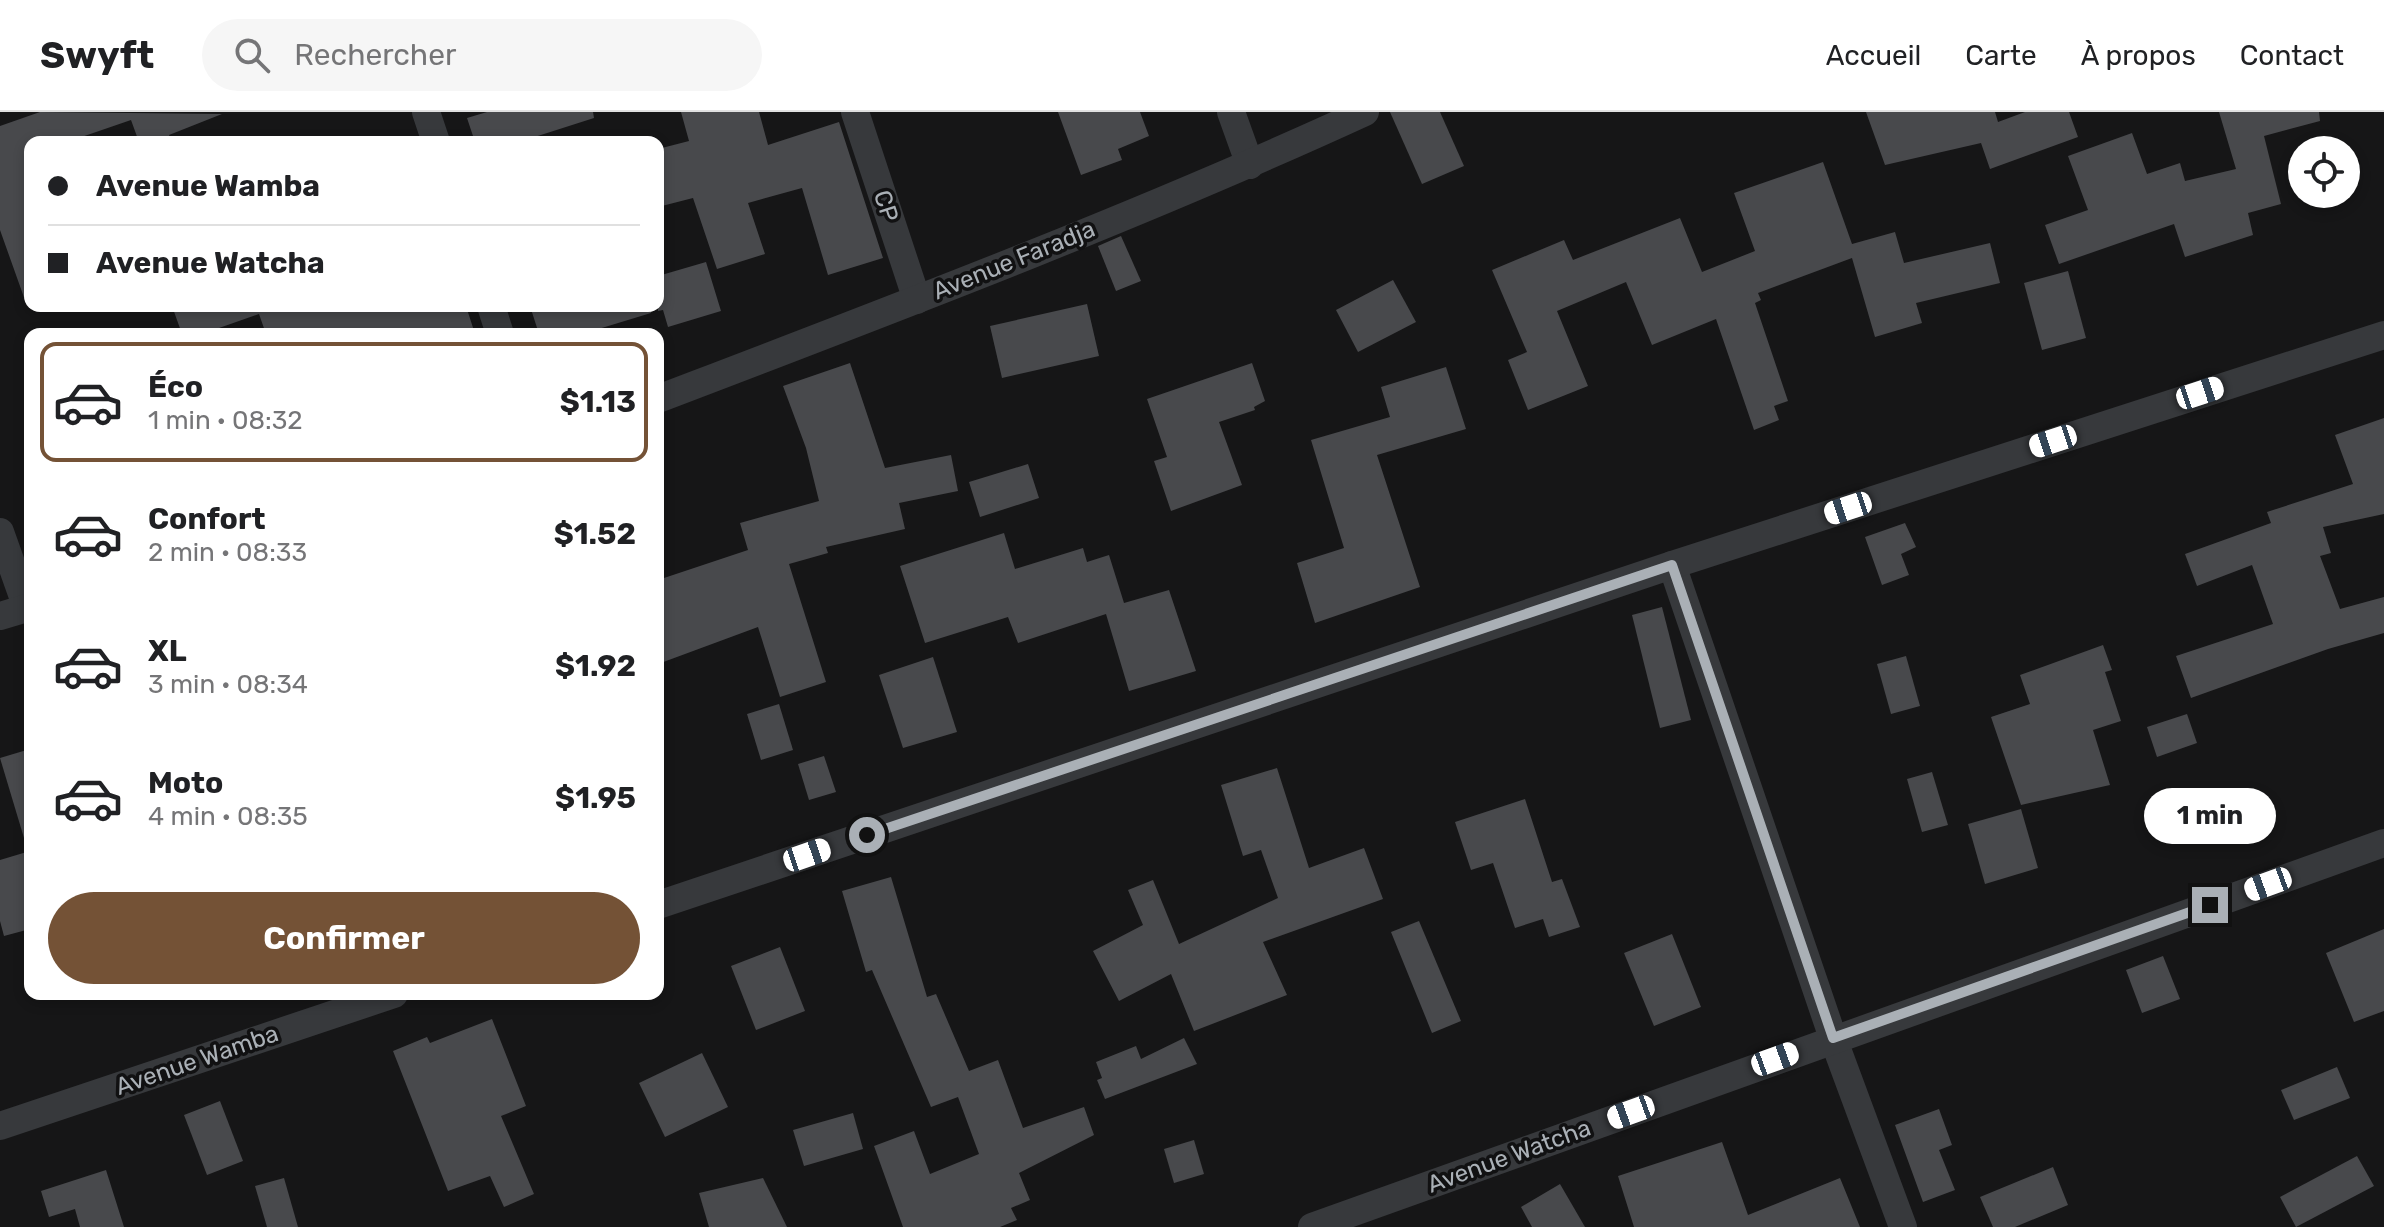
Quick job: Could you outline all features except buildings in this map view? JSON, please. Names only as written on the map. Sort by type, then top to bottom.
[{"type":"street","points":[[426,112],[434,136]]},
{"type":"street","name":"CP","points":[[855,112],[917,300]]},
{"type":"street","points":[[1231,112],[1250,165]]},
{"type":"street","name":"Avenue Faradja","points":[[664,397],[917,300],[1250,165],[1365,112]]},
{"type":"street","points":[[664,903],[1672,565],[2384,335]]},
{"type":"street","points":[[0,532],[19,610]]},
{"type":"street","points":[[1672,565],[1833,1038],[1903,1227]]},
{"type":"street","name":"Avenue Watcha","points":[[1312,1227],[2384,843]]},
{"type":"street","name":"Avenue Wamba","points":[[0,1126],[376,1000]]},
{"type":"route","points":[[867,835],[1672,565],[1833,1038],[2210,905]]}]
